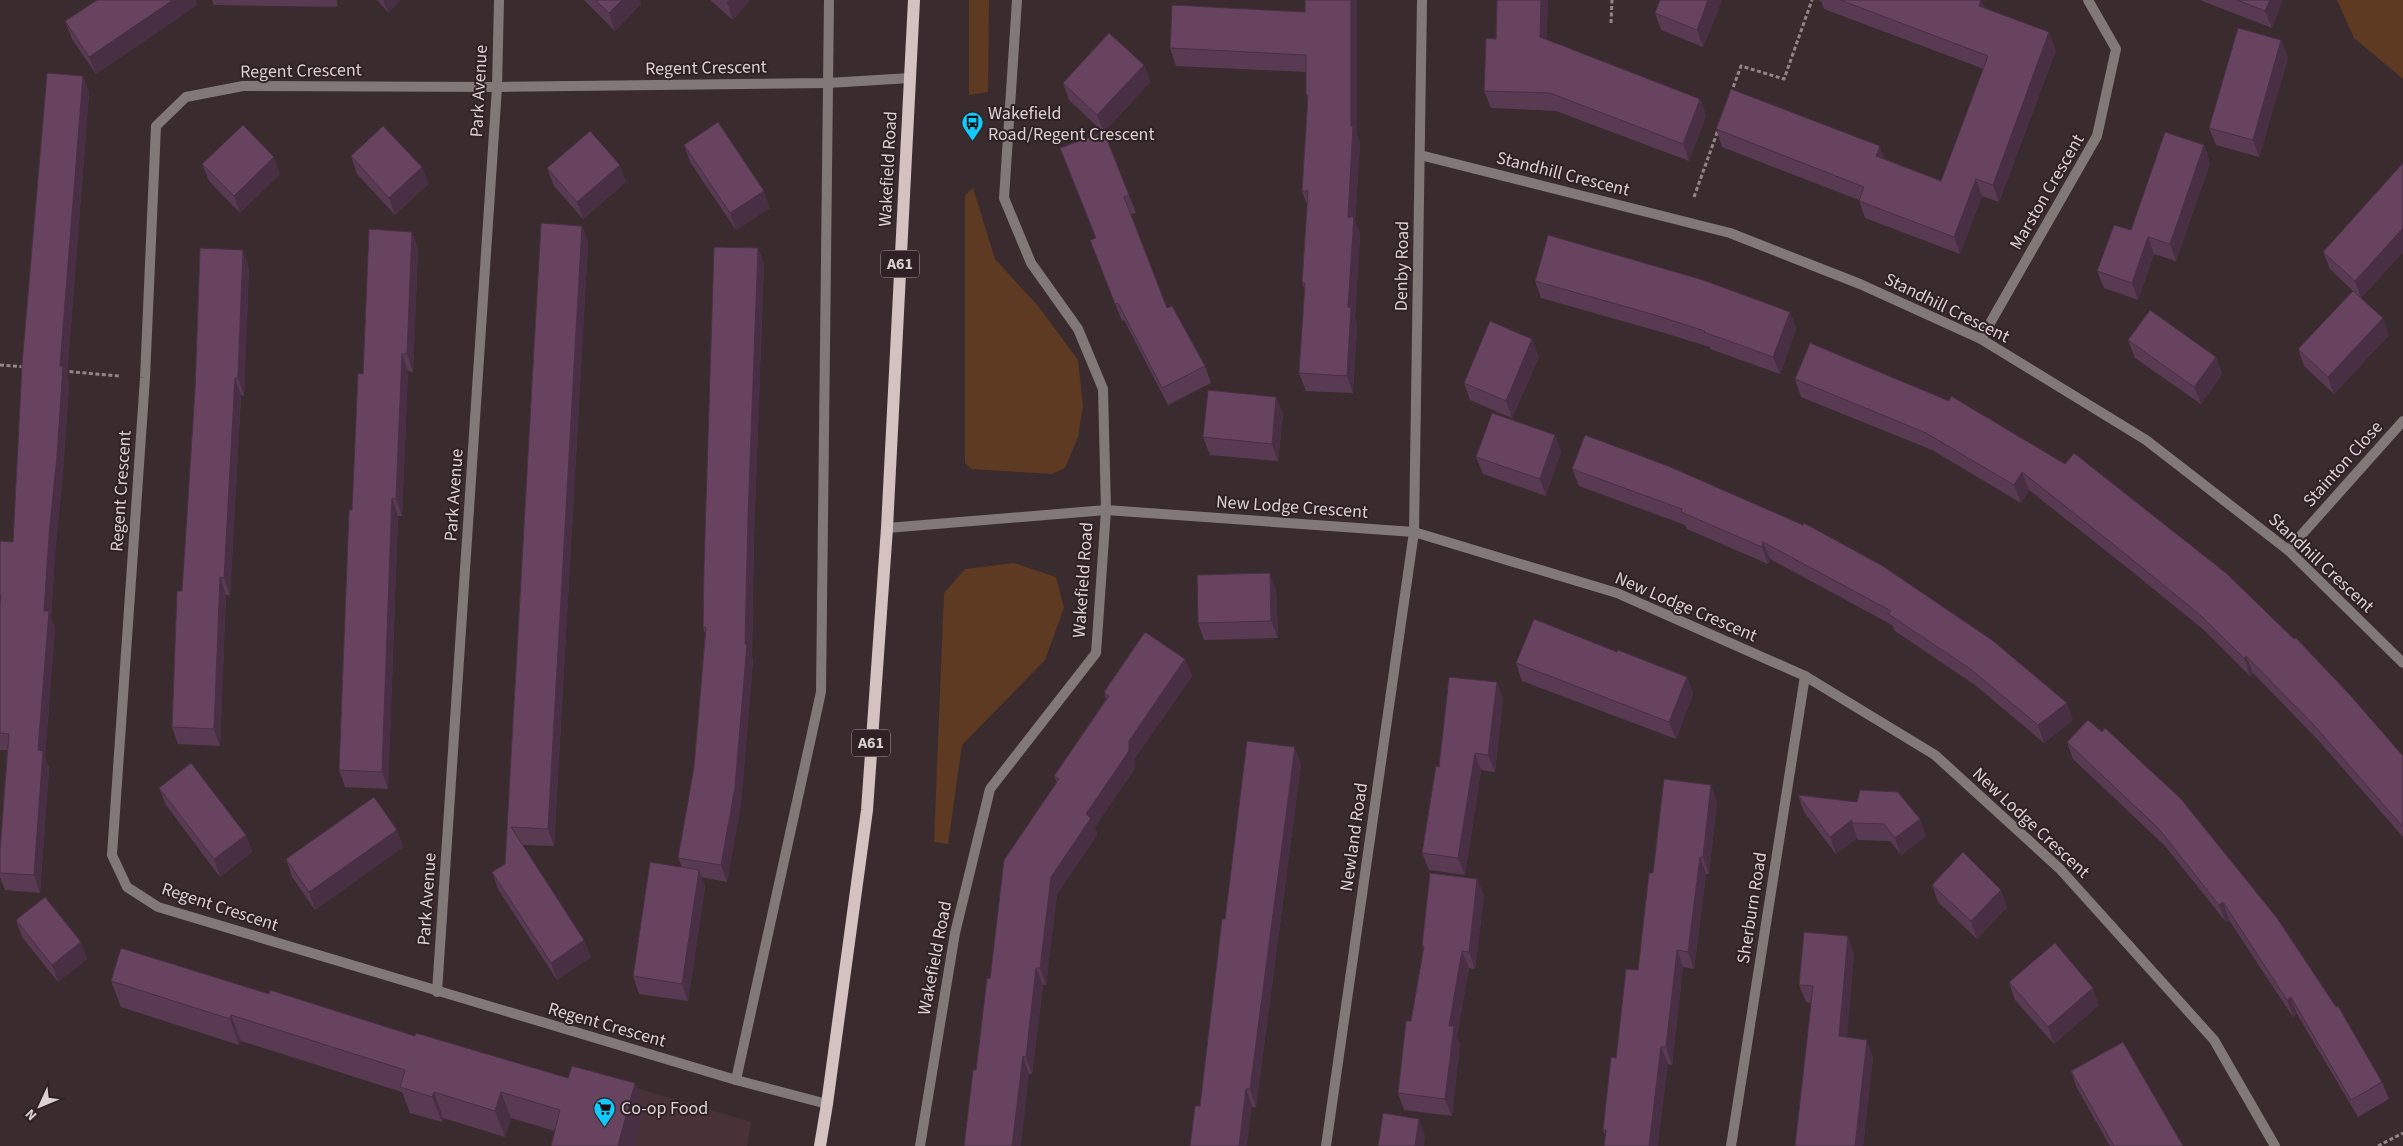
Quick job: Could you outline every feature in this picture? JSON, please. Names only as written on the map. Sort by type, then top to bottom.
[{"type":"main road","name":"Wakefield Road","points":[[820,1146],[867,810],[886,528],[914,0]]},
{"type":"street","name":"Park Avenue","points":[[437,992],[497,86],[499,0]]},
{"type":"street","points":[[736,1080],[821,692],[829,0]]},
{"type":"street","name":"Wakefield Road","points":[[920,1146],[955,933],[990,789],[1096,653],[1106,510],[1103,390],[1078,329],[1031,263],[1004,198],[1017,0]]},
{"type":"street","name":"Denby Road","points":[[1414,532],[1422,0]]},
{"type":"street","name":"Marston Crescent","points":[[1981,339],[2098,136],[2116,49],[2088,0]]},
{"type":"street","name":"Regent Crescent","points":[[827,1104],[736,1080],[437,992],[158,907],[127,887],[112,856],[145,378],[156,126],[186,97],[242,86],[828,83],[910,78]]},
{"type":"street","name":"Standhill Crescent","points":[[1420,155],[1730,234],[1860,284],[1981,339],[2146,440],[2288,550],[2403,663]]},
{"type":"street","name":"Stainton Close","points":[[2288,550],[2403,421]]},
{"type":"street","name":"New Lodge Crescent","points":[[886,528],[1106,510],[1414,532],[1617,592],[1805,676],[1935,755],[2060,869],[2214,1040],[2275,1146]]},
{"type":"street","name":"Newland Road","points":[[1326,1146],[1414,532]]},
{"type":"street","name":"Sherburn Road","points":[[1731,1146],[1805,676]]},
{"type":"path","points":[[1611,23],[1612,0]]},
{"type":"path","points":[[1731,94],[1741,66],[1784,79],[1812,0]]},
{"type":"path","points":[[1685,222],[1721,121]]},
{"type":"path","points":[[0,365],[29,367]]},
{"type":"path","points":[[58,370],[145,378]]},
{"type":"path","points":[[2378,1146],[2403,1133]]},
{"type":"shaded area","points":[[969,0],[989,0],[988,92],[969,95]]},
{"type":"shaded area","points":[[2337,0],[2403,0],[2403,79],[2354,38]]},
{"type":"shaded area","points":[[973,188],[995,259],[1039,307],[1078,360],[1083,406],[1078,437],[1065,468],[1052,474],[972,469],[965,463],[965,195]]},
{"type":"shaded area","points":[[1014,563],[1056,577],[1064,608],[1045,660],[962,745],[948,844],[934,842],[944,593],[965,569]]},
{"type":"shaded area","points":[[579,1071],[751,1122],[747,1146],[557,1146]]},
{"type":"building","points":[[97,0],[173,0],[89,57],[65,21]]},
{"type":"building","points":[[595,0],[622,0],[609,13]]},
{"type":"building","points":[[1305,0],[1351,0],[1351,126],[1353,126],[1348,217],[1354,217],[1348,307],[1351,308],[1347,376],[1299,373],[1305,283],[1302,283],[1308,191],[1302,191],[1308,95],[1306,94],[1306,55],[1170,48],[1172,5],[1305,12]]},
{"type":"building","points":[[1497,0],[1541,0],[1540,37],[1700,99],[1683,144],[1550,93],[1484,91],[1486,38],[1496,39]]},
{"type":"building","points":[[1660,0],[1708,0],[1697,30],[1655,13]]},
{"type":"building","points":[[1840,0],[1981,0],[1979,6],[2049,32],[1993,185],[1976,179],[1954,237],[1859,201],[1864,187],[1716,129],[1731,89],[1880,146],[1876,156],[1941,181],[1988,56]]},
{"type":"building","points":[[2237,0],[2270,0],[2265,11]]},
{"type":"building","points":[[2238,28],[2281,40],[2253,140],[2209,128]]},
{"type":"building","points":[[1109,33],[1144,65],[1097,115],[1063,83]]},
{"type":"building","points":[[47,73],[83,76],[60,366],[63,366],[44,611],[49,611],[38,750],[43,751],[34,875],[0,873],[9,734],[0,733],[0,541],[13,542],[22,364]]},
{"type":"building","points":[[718,122],[764,191],[730,213],[684,145]]},
{"type":"building","points":[[243,125],[274,157],[234,196],[202,164]]},
{"type":"building","points":[[383,126],[422,167],[389,198],[351,156]]},
{"type":"building","points":[[590,131],[620,165],[577,202],[547,168]]},
{"type":"building","points":[[1104,132],[1129,195],[1124,197],[1167,308],[1172,306],[1205,366],[1162,388],[1118,303],[1115,304],[1090,240],[1096,238],[1060,148]]},
{"type":"building","points":[[2165,132],[2204,145],[2170,244],[2148,237],[2132,283],[2097,271],[2114,225],[2131,230]]},
{"type":"building","points":[[2403,163],[2403,228],[2355,281],[2323,252]]},
{"type":"building","points":[[541,223],[582,226],[548,829],[511,827],[584,940],[551,963],[492,872],[505,864]]},
{"type":"building","points":[[369,229],[412,232],[407,354],[402,354],[396,499],[392,498],[382,772],[339,770],[349,510],[352,510],[358,373],[363,374]]},
{"type":"building","points":[[1548,235],[1703,280],[1790,312],[1773,357],[1705,331],[1655,315],[1535,281]]},
{"type":"building","points":[[714,247],[758,248],[748,518],[745,644],[747,644],[735,787],[721,865],[678,858],[694,767],[706,627],[703,627],[704,566]]},
{"type":"building","points":[[200,248],[243,250],[238,378],[235,378],[224,578],[220,577],[214,729],[172,727],[177,591],[182,591],[195,390]]},
{"type":"building","points":[[2353,291],[2383,318],[2328,377],[2298,349]]},
{"type":"building","points":[[2150,310],[2216,357],[2194,387],[2128,340]]},
{"type":"building","points":[[1490,321],[1532,339],[1506,401],[1464,383]]},
{"type":"building","points":[[1810,343],[1949,401],[1951,396],[2065,464],[2074,453],[2226,573],[2294,639],[2296,638],[2350,695],[2403,756],[2403,827],[2312,723],[2246,656],[2244,658],[2199,614],[2022,472],[2014,485],[1926,433],[1795,379]]},
{"type":"building","points":[[1208,390],[1276,397],[1272,444],[1203,437]]},
{"type":"building","points":[[1492,413],[1555,435],[1540,479],[1476,457]]},
{"type":"building","points":[[1585,435],[1668,466],[1803,525],[1804,523],[1881,565],[1992,640],[2067,703],[2038,725],[1969,668],[1888,614],[1891,611],[1763,542],[1762,547],[1681,512],[1682,509],[1572,469]]},
{"type":"building","points":[[1270,573],[1271,621],[1198,623],[1197,575]]},
{"type":"building","points":[[1534,619],[1687,677],[1669,722],[1516,663]]},
{"type":"building","points":[[1145,632],[1185,659],[1129,741],[1129,751],[1086,814],[1091,818],[1051,877],[1040,968],[1036,968],[1026,1057],[1023,1056],[1012,1146],[964,1146],[973,1070],[976,1070],[987,978],[990,979],[1004,860],[1059,779],[1054,776],[1109,696],[1104,692]]},
{"type":"building","points":[[1449,677],[1497,682],[1488,755],[1475,753],[1458,858],[1422,853],[1436,766],[1439,767]]},
{"type":"building","points":[[2088,720],[2102,732],[2105,728],[2181,799],[2277,918],[2336,1007],[2338,1006],[2382,1082],[2351,1100],[2291,997],[2287,1000],[2223,902],[2219,905],[2159,829],[2067,742]]},
{"type":"building","points":[[1247,741],[1295,747],[1250,1089],[1246,1089],[1239,1146],[1190,1146],[1195,1106],[1200,1106],[1222,919],[1225,919]]},
{"type":"building","points":[[191,763],[246,835],[214,859],[159,788]]},
{"type":"building","points":[[1664,779],[1711,785],[1703,857],[1700,857],[1688,952],[1677,950],[1666,1047],[1661,1047],[1649,1146],[1604,1146],[1606,1130],[1603,1130],[1611,1057],[1616,1058],[1626,969],[1638,970],[1649,873],[1653,873]]},
{"type":"building","points":[[1860,790],[1898,792],[1920,819],[1895,838],[1884,824],[1852,823],[1852,820],[1830,837],[1798,795],[1857,802]]},
{"type":"building","points":[[374,797],[397,830],[309,892],[286,859]]},
{"type":"building","points":[[1963,852],[2001,890],[1971,921],[1932,885]]},
{"type":"building","points":[[650,862],[699,870],[682,984],[633,976]]},
{"type":"building","points":[[1430,873],[1477,879],[1469,952],[1462,951],[1449,1026],[1454,1026],[1445,1099],[1398,1093],[1406,1021],[1411,1021],[1424,946],[1422,946]]},
{"type":"building","points":[[45,897],[81,942],[52,965],[16,920]]},
{"type":"building","points":[[1804,932],[1848,936],[1839,1036],[1867,1040],[1855,1146],[1795,1146],[1813,986],[1799,985]]},
{"type":"building","points":[[2055,943],[2093,988],[2048,1027],[2009,982]]},
{"type":"building","points":[[121,948],[269,994],[270,990],[415,1036],[416,1033],[568,1078],[572,1066],[635,1083],[618,1145],[623,1146],[551,1146],[560,1110],[501,1092],[495,1111],[434,1092],[432,1097],[400,1087],[405,1070],[231,1015],[230,1019],[111,981]]},
{"type":"building","points":[[2123,1042],[2183,1146],[2114,1146],[2071,1071]]},
{"type":"building","points":[[1383,1113],[1419,1119],[1415,1146],[1378,1146]]},
{"type":"place","name":"Wakefield Road/Regent Crescent","points":[[972,142]]},
{"type":"place","name":"Co-op Food","points":[[605,1127]]}]
